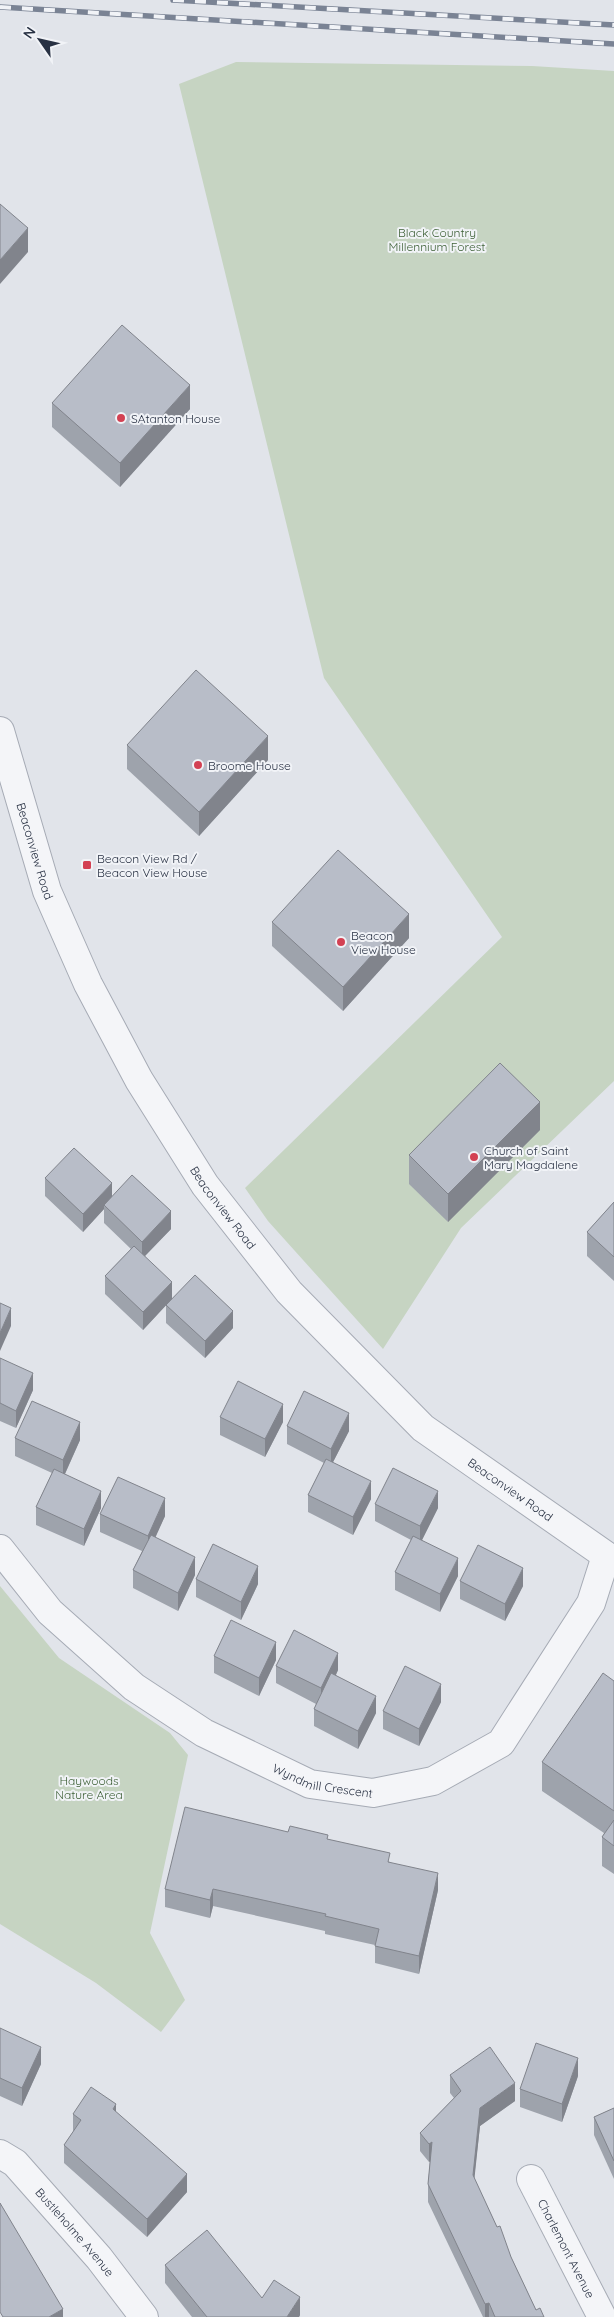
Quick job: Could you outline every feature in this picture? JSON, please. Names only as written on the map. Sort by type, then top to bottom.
[{"type":"street","name":"Beaconview Road","points":[[0,731],[47,891],[88,984],[139,1080],[205,1185],[289,1292],[423,1428],[610,1559]]},
{"type":"street","name":"Wyndmill Crescent","points":[[0,1549],[50,1612],[134,1687],[204,1733],[310,1784],[373,1792],[432,1782],[501,1743],[591,1603],[610,1559]]},
{"type":"street","name":"Bustleholme Avenue","points":[[0,2154],[15,2163],[100,2258],[144,2317]]},
{"type":"street","name":"Charlemont Avenue","points":[[531,2179],[602,2317]]},
{"type":"green space","name":"Black Country Millennium Forest","points":[[236,62],[532,66],[614,71],[614,1081],[461,1228],[383,1349],[268,1221],[245,1188],[502,937],[324,678],[179,84]]},
{"type":"green space","name":"Haywoods Nature Area","points":[[0,1586],[59,1658],[170,1733],[188,1755],[150,1933],[185,2000],[161,2032],[96,1983],[0,1924]]},
{"type":"building","points":[[0,204],[28,228],[0,260]]},
{"type":"building","name":"SAtanton House","points":[[122,325],[190,385],[120,463],[52,403]]},
{"type":"building","name":"Broome House","points":[[196,670],[268,736],[199,812],[127,745]]},
{"type":"building","name":"Beacon View House","points":[[338,850],[409,914],[343,987],[272,922]]},
{"type":"building","points":[[500,1063],[540,1102],[448,1194],[409,1155]]},
{"type":"building","points":[[74,1148],[112,1183],[83,1214],[45,1178]]},
{"type":"building","points":[[132,1175],[171,1211],[142,1242],[104,1205]]},
{"type":"building","points":[[614,1202],[614,1257],[587,1232]]},
{"type":"building","points":[[134,1246],[172,1282],[143,1312],[105,1276]]},
{"type":"building","points":[[195,1275],[233,1311],[205,1341],[166,1305]]},
{"type":"building","points":[[0,1303],[11,1308],[0,1333]]},
{"type":"building","points":[[0,1358],[33,1373],[16,1411],[0,1403]]},
{"type":"building","points":[[238,1381],[283,1404],[265,1439],[220,1417]]},
{"type":"building","points":[[304,1391],[349,1413],[331,1449],[287,1426]]},
{"type":"building","points":[[32,1401],[80,1422],[63,1460],[15,1438]]},
{"type":"building","points":[[326,1459],[371,1481],[353,1517],[308,1495]]},
{"type":"building","points":[[393,1468],[438,1491],[420,1526],[375,1504]]},
{"type":"building","points":[[54,1469],[101,1491],[84,1529],[36,1507]]},
{"type":"building","points":[[118,1477],[165,1498],[148,1536],[100,1514]]},
{"type":"building","points":[[151,1535],[195,1557],[178,1593],[133,1570]]},
{"type":"building","points":[[413,1536],[458,1558],[440,1594],[395,1572]]},
{"type":"building","points":[[213,1544],[258,1566],[241,1602],[196,1579]]},
{"type":"building","points":[[478,1545],[523,1568],[505,1604],[460,1581]]},
{"type":"building","points":[[231,1620],[276,1642],[259,1678],[214,1656]]},
{"type":"building","points":[[294,1630],[338,1653],[321,1688],[276,1666]]},
{"type":"building","points":[[405,1666],[441,1684],[419,1729],[383,1711]]},
{"type":"building","points":[[331,1673],[376,1696],[358,1731],[314,1709]]},
{"type":"building","points":[[603,1673],[614,1681],[614,1811],[542,1762]]},
{"type":"building","points":[[185,1807],[288,1832],[290,1826],[328,1835],[327,1839],[390,1853],[388,1862],[438,1873],[419,1956],[375,1946],[379,1929],[325,1916],[326,1914],[213,1889],[210,1900],[165,1889]]},
{"type":"building","points":[[614,1820],[614,1846],[602,1837]]},
{"type":"building","points":[[0,2028],[41,2047],[22,2088],[0,2078]]},
{"type":"building","points":[[536,2043],[578,2058],[562,2104],[520,2089]]},
{"type":"building","points":[[490,2047],[515,2083],[480,2108],[473,2175],[497,2227],[500,2226],[511,2257],[536,2310],[540,2308],[544,2317],[495,2317],[489,2303],[485,2304],[428,2184],[432,2142],[429,2144],[420,2133],[461,2091],[450,2075]]},
{"type":"building","points":[[91,2087],[116,2104],[113,2109],[187,2174],[147,2219],[64,2145],[81,2120],[73,2114]]},
{"type":"building","points":[[614,2108],[614,2161],[594,2117]]},
{"type":"building","points":[[0,2203],[63,2309],[49,2317],[3,2317],[0,2312]]},
{"type":"building","points":[[207,2230],[262,2298],[274,2280],[300,2297],[287,2317],[207,2317],[165,2265]]},
{"type":"railway","points":[[173,0],[614,25]]},
{"type":"railway","points":[[0,7],[614,44]]},
{"type":"place","name":"SAtanton House","points":[[121,418]]},
{"type":"place","name":"Broome House","points":[[198,765]]},
{"type":"place","name":"Beacon View Rd / Beacon View House","points":[[87,865]]},
{"type":"place","name":"Beacon View House","points":[[341,942]]},
{"type":"place","name":"Church of Saint Mary Magdalene","points":[[474,1157]]}]
